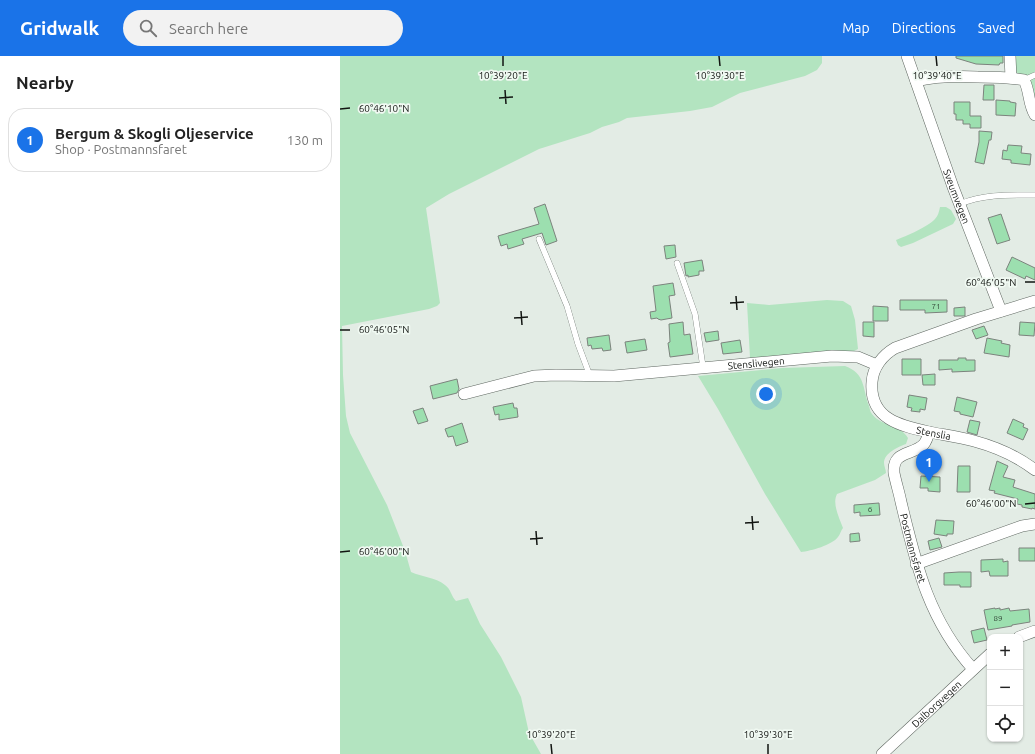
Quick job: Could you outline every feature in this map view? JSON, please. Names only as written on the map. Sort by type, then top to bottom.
[{"type":"street","name":"Sveumvegen","points":[[907,56],[960,204],[1001,311]]},
{"type":"street","points":[[1010,56],[1011,78]]},
{"type":"street","points":[[916,81],[940,77],[1011,78],[1024,80],[1027,85],[1030,105],[1035,115]]},
{"type":"street","points":[[877,365],[886,354],[902,345],[1035,301]]},
{"type":"street","name":"Stenslivegen","points":[[464,394],[534,376],[625,375],[832,356],[858,357],[877,365]]},
{"type":"street","name":"Stenslia","points":[[877,365],[872,380],[874,399],[881,412],[890,420],[900,425],[974,441],[997,448],[1018,458],[1035,470]]},
{"type":"street","name":"Postmannsfaret","points":[[929,432],[923,445],[897,458],[894,465],[895,478],[916,564],[922,582],[939,620],[973,669]]},
{"type":"street","points":[[916,564],[1022,526],[1035,524]]},
{"type":"street","points":[[1023,636],[1035,632]]},
{"type":"street","name":"Dalborgvegen","points":[[882,754],[987,657]]},
{"type":"lane","points":[[1024,80],[1035,75]]},
{"type":"lane","points":[[960,204],[986,196],[1035,195]]},
{"type":"lane","points":[[539,239],[567,306],[578,344],[590,376]]},
{"type":"lane","points":[[677,263],[695,314],[703,367]]},
{"type":"green space","points":[[340,56],[822,56],[822,63],[817,70],[805,76],[740,93],[712,107],[627,118],[590,133],[539,149],[449,194],[426,208],[440,303],[429,309],[342,326],[346,416],[350,433],[387,505],[405,551],[411,572],[441,582],[449,588],[456,601],[468,598],[480,624],[501,657],[521,697],[529,733],[541,754],[340,754]]},
{"type":"green space","points":[[1009,56],[1035,56],[1035,119],[1022,83],[1018,80]]},
{"type":"green space","points":[[940,207],[946,207],[951,210],[956,219],[953,224],[913,243],[901,247],[898,245],[896,240],[917,231],[932,222],[937,217]]},
{"type":"green space","points":[[827,300],[843,301],[851,306],[855,320],[858,349],[852,352],[808,353],[750,358],[747,303],[769,305]]},
{"type":"green space","points":[[845,366],[852,369],[860,377],[872,414],[881,421],[905,433],[908,438],[906,444],[892,451],[886,456],[884,463],[886,473],[875,480],[837,494],[835,502],[843,528],[838,537],[831,543],[816,549],[801,552],[765,494],[698,376],[782,368]]},
{"type":"building","points":[[956,56],[1003,56],[1003,63],[1000,63],[999,65],[976,64],[956,58]]},
{"type":"building","points":[[984,85],[994,85],[994,100],[983,100]]},
{"type":"building","points":[[996,100],[1016,103],[1015,116],[996,115]]},
{"type":"building","points":[[954,102],[970,102],[970,116],[981,116],[981,128],[970,128],[970,124],[963,124],[963,120],[956,120],[956,114],[954,114]]},
{"type":"building","points":[[979,131],[992,132],[984,164],[975,162],[979,142]]},
{"type":"building","points":[[1008,145],[1022,146],[1021,153],[1031,154],[1030,165],[1011,163],[1011,160],[1002,159],[1003,150],[1007,151]]},
{"type":"building","points":[[545,204],[557,241],[546,245],[542,233],[522,239],[524,244],[508,249],[507,244],[501,246],[498,236],[539,224],[534,208]]},
{"type":"building","points":[[1001,214],[1010,240],[997,244],[988,218]]},
{"type":"building","points":[[675,245],[676,257],[666,259],[664,246]]},
{"type":"building","points":[[1012,257],[1035,268],[1035,280],[1026,276],[1025,279],[1006,270]]},
{"type":"building","points":[[702,260],[704,271],[699,271],[699,275],[686,276],[684,263]]},
{"type":"building","points":[[673,283],[675,295],[669,296],[672,318],[661,320],[657,318],[651,319],[650,312],[656,311],[653,286]]},
{"type":"building","points":[[900,300],[947,300],[947,312],[925,313],[925,310],[900,310]]},
{"type":"building","points":[[873,306],[888,307],[888,321],[873,321]]},
{"type":"building","points":[[965,307],[965,316],[954,316],[954,308]]},
{"type":"building","points":[[683,322],[684,335],[690,334],[693,354],[670,357],[668,343],[670,342],[669,324]]},
{"type":"building","points":[[863,322],[874,322],[874,337],[863,336]]},
{"type":"building","points":[[1020,322],[1035,323],[1034,336],[1019,335]]},
{"type":"building","points":[[984,326],[988,335],[976,339],[972,330]]},
{"type":"building","points":[[718,331],[719,340],[706,342],[704,333]]},
{"type":"building","points":[[609,335],[611,350],[603,351],[602,348],[592,349],[591,345],[588,346],[587,338]]},
{"type":"building","points":[[987,338],[1002,341],[1001,343],[1010,345],[1009,357],[984,353]]},
{"type":"building","points":[[645,339],[647,350],[627,353],[625,342]]},
{"type":"building","points":[[740,340],[742,352],[723,354],[721,343]]},
{"type":"building","points":[[958,358],[975,360],[975,371],[952,372],[952,369],[939,370],[939,360],[958,360]]},
{"type":"building","points":[[902,359],[921,359],[921,375],[902,375]]},
{"type":"building","points":[[935,374],[935,385],[923,385],[922,375]]},
{"type":"building","points":[[457,379],[459,389],[457,393],[433,399],[430,386]]},
{"type":"building","points":[[909,395],[927,398],[925,410],[920,409],[920,412],[911,411],[912,408],[907,407]]},
{"type":"building","points":[[957,397],[977,402],[973,417],[954,411]]},
{"type":"building","points":[[513,403],[514,408],[517,408],[518,417],[499,420],[499,414],[495,415],[493,407]]},
{"type":"building","points":[[423,408],[428,421],[418,424],[413,411]]},
{"type":"building","points":[[1013,419],[1024,424],[1023,427],[1028,429],[1023,440],[1007,433]]},
{"type":"building","points":[[970,420],[980,422],[977,435],[967,432]]},
{"type":"building","points":[[462,423],[468,442],[456,446],[453,436],[448,437],[445,429]]},
{"type":"building","points":[[997,461],[1008,466],[1003,477],[1015,480],[1013,487],[1035,494],[1035,509],[1022,507],[1022,505],[1017,504],[1018,499],[994,493],[995,491],[989,490]]},
{"type":"building","points":[[958,466],[970,466],[970,492],[957,492]]},
{"type":"building","points":[[921,476],[940,477],[940,492],[928,491],[928,488],[920,488]]},
{"type":"building","points":[[879,503],[880,515],[860,516],[860,512],[854,513],[854,505]]},
{"type":"building","points":[[936,520],[954,521],[953,534],[947,534],[947,536],[934,534]]},
{"type":"building","points":[[859,533],[860,541],[850,542],[850,534]]},
{"type":"building","points":[[939,538],[942,547],[930,550],[928,541]]},
{"type":"building","points":[[1019,548],[1035,548],[1035,561],[1019,561]]},
{"type":"building","points":[[1003,559],[1003,562],[1008,561],[1008,576],[990,576],[989,571],[981,572],[981,560]]},
{"type":"building","points":[[971,572],[971,587],[944,585],[944,573]]},
{"type":"building","points":[[1000,608],[1000,610],[1009,608],[1010,611],[1029,609],[1030,622],[988,630],[984,610]]},
{"type":"building","points":[[984,628],[987,640],[974,643],[971,631]]},
{"type":"place","name":"Bergum & Skogli Oljeservice","points":[[929,482]]}]
